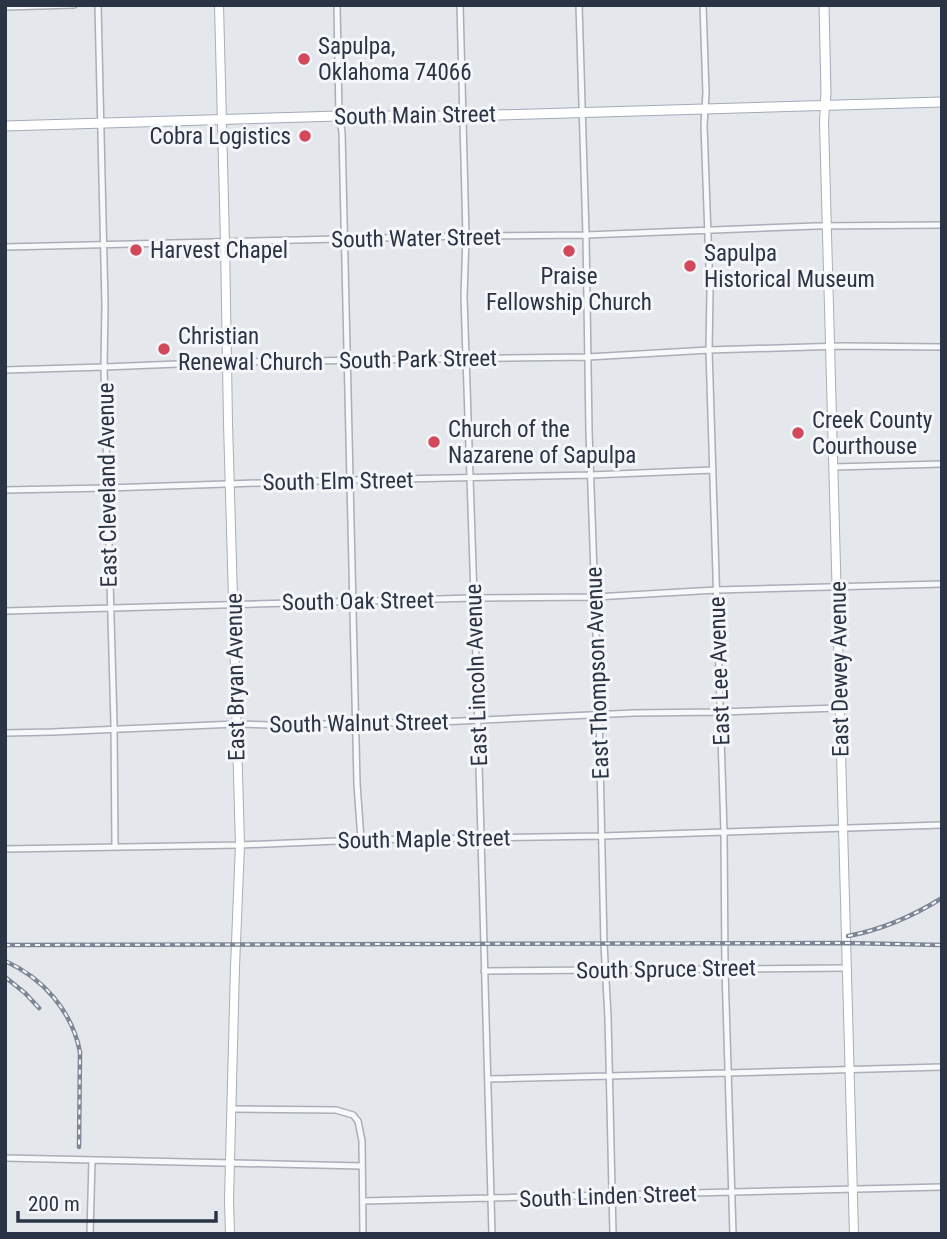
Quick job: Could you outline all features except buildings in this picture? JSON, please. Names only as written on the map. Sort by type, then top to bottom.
[{"type":"main road","points":[[824,5],[825,105]]},
{"type":"main road","name":"South Main Street","points":[[5,126],[942,102]]},
{"type":"street","points":[[5,7],[74,5]]},
{"type":"street","name":"East Cleveland Avenue","points":[[98,5],[115,847]]},
{"type":"street","name":"East Bryan Avenue","points":[[219,5],[240,845],[230,1234]]},
{"type":"street","points":[[337,5],[339,116],[346,239],[361,840]]},
{"type":"street","name":"East Lincoln Avenue","points":[[460,5],[466,236],[464,297],[492,1234]]},
{"type":"street","name":"East Thompson Avenue","points":[[579,5],[613,1234]]},
{"type":"street","name":"East Lee Avenue","points":[[703,5],[709,350],[733,1234]]},
{"type":"street","name":"East Dewey Avenue","points":[[825,105],[854,1234]]},
{"type":"street","name":"South Water Street","points":[[5,247],[942,225]]},
{"type":"street","name":"South Park Street","points":[[5,370],[227,362],[588,357],[830,346],[942,347]]},
{"type":"street","points":[[834,467],[942,464]]},
{"type":"street","name":"South Elm Street","points":[[5,490],[713,470]]},
{"type":"street","name":"South Oak Street","points":[[5,611],[595,597],[716,590],[942,584]]},
{"type":"street","name":"South Walnut Street","points":[[5,733],[839,708]]},
{"type":"street","name":"South Maple Street","points":[[5,849],[602,836],[942,825]]},
{"type":"street","name":"South Spruce Street","points":[[484,971],[847,968]]},
{"type":"street","points":[[488,1079],[942,1067]]},
{"type":"street","points":[[232,1109],[336,1110],[353,1115],[361,1129],[363,1234]]},
{"type":"street","points":[[5,1158],[362,1166]]},
{"type":"street","points":[[90,1234],[92,1160]]},
{"type":"street","name":"South Linden Street","points":[[363,1202],[942,1187]]},
{"type":"railway","points":[[848,936],[896,922],[942,898]]},
{"type":"railway","points":[[5,945],[942,945]]},
{"type":"railway","points":[[5,961],[43,986],[63,1010],[76,1037],[80,1052],[79,1147]]},
{"type":"railway","points":[[5,977],[39,1008]]},
{"type":"place","name":"Sapulpa, Oklahoma 74066","points":[[304,59]]},
{"type":"place","name":"Cobra Logistics","points":[[305,136]]},
{"type":"place","name":"Harvest Chapel","points":[[136,250]]},
{"type":"place","name":"Praise Fellowship Church","points":[[569,251]]},
{"type":"place","name":"Sapulpa Historical Museum","points":[[690,266]]},
{"type":"place","name":"Christian Renewal Church","points":[[164,349]]},
{"type":"place","name":"Creek County Courthouse","points":[[798,433]]},
{"type":"place","name":"Church of the Nazarene of Sapulpa","points":[[434,442]]}]
